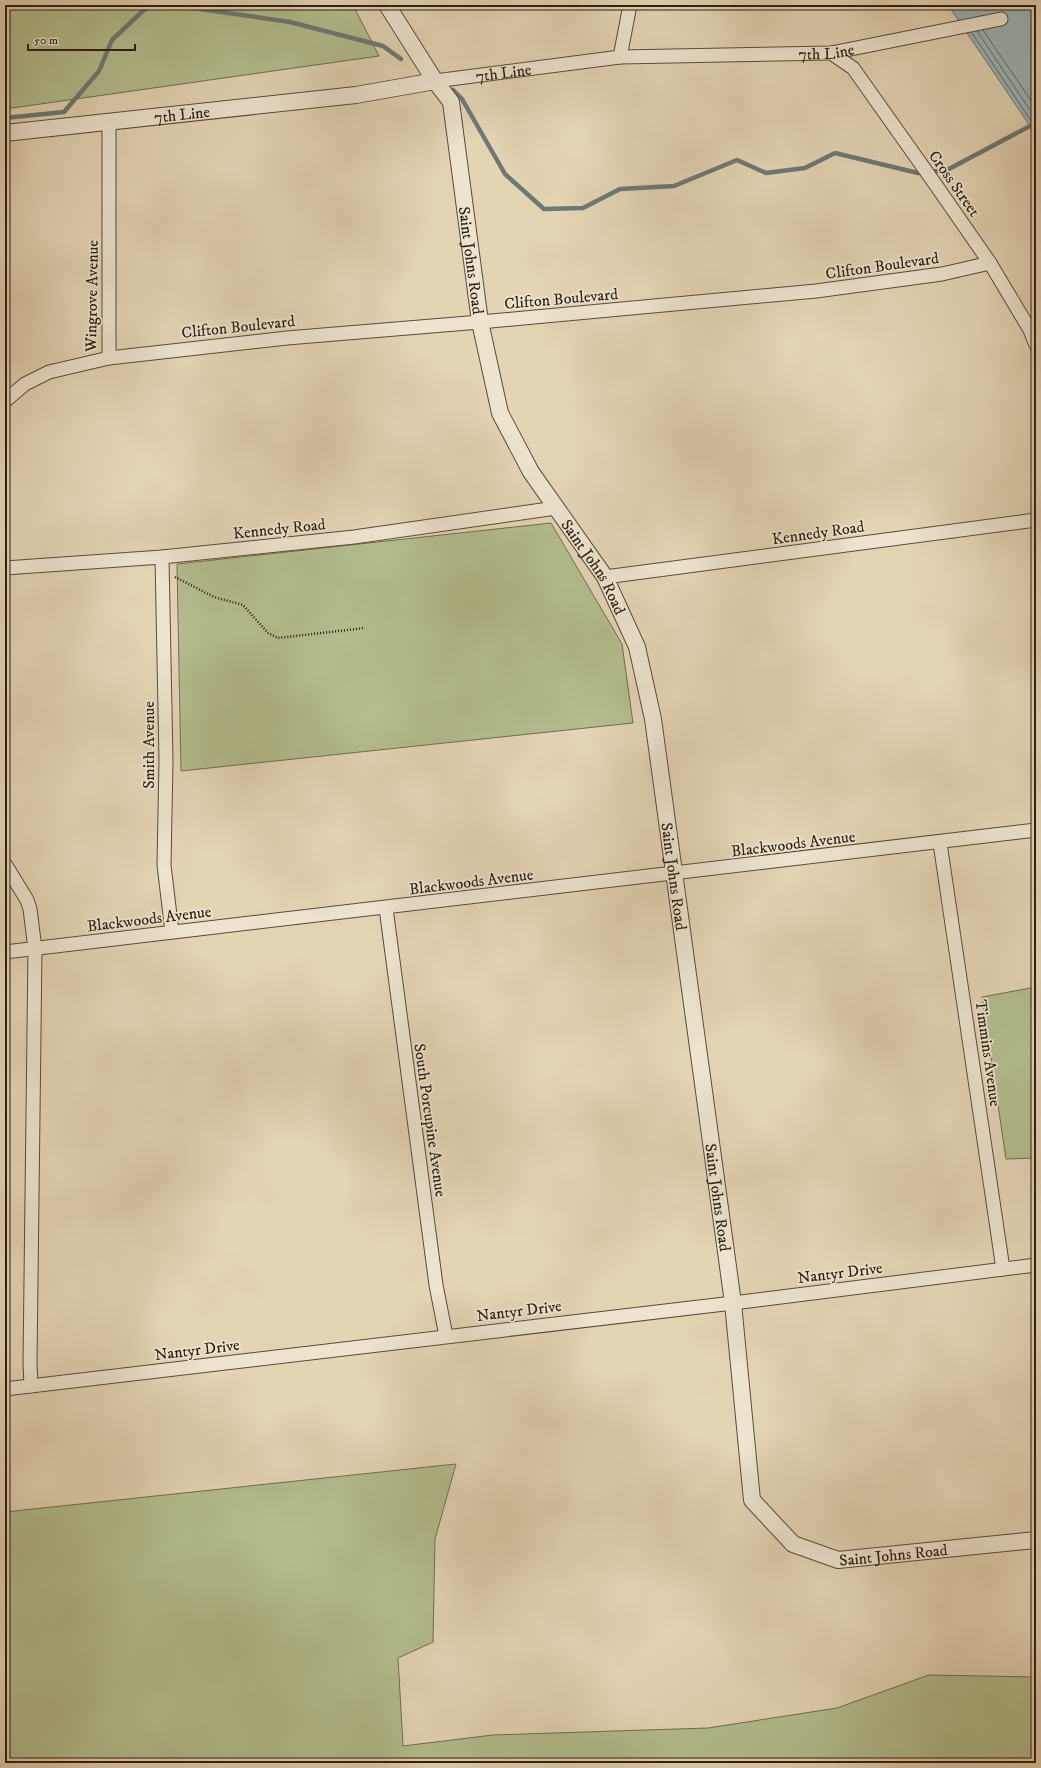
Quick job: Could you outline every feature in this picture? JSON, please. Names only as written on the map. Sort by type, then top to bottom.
[{"type":"street","name":"Saint Johns Road","points":[[387,5],[451,102],[480,322],[500,413],[531,472],[604,577],[638,648],[653,719],[733,1303],[752,1500],[793,1544],[838,1560],[1036,1540]]},
{"type":"street","points":[[620,57],[630,5]]},
{"type":"street","name":"7th Line","points":[[5,133],[356,95],[436,81],[620,57],[831,53],[1000,19]]},
{"type":"street","name":"Cross Street","points":[[831,53],[853,68],[933,181],[990,263],[1030,330],[1036,344]]},
{"type":"street","name":"Wingrove Avenue","points":[[5,401],[25,384],[49,372],[109,358],[109,121]]},
{"type":"street","name":"Clifton Boulevard","points":[[109,358],[287,338],[816,291],[942,274],[990,263]]},
{"type":"street","name":"Kennedy Road","points":[[5,568],[162,557],[354,537],[556,508]]},
{"type":"street","name":"Kennedy Road","points":[[604,577],[1036,520]]},
{"type":"street","name":"Smith Avenue","points":[[162,557],[166,761],[164,865],[172,932]]},
{"type":"street","name":"Blackwoods Avenue","points":[[5,952],[940,843],[1036,830]]},
{"type":"street","name":"Timmins Avenue","points":[[940,843],[1003,1269]]},
{"type":"street","points":[[5,864],[27,900],[30,909],[35,949],[30,1363],[31,1386]]},
{"type":"street","name":"South Porcupine Avenue","points":[[386,908],[436,1285],[446,1336]]},
{"type":"street","name":"Nantyr Drive","points":[[5,1389],[733,1303],[1036,1265]]},
{"type":"path","points":[[162,571],[193,585],[214,597],[243,605],[268,633],[278,638],[364,628]]},
{"type":"green space","points":[[5,5],[353,5],[379,56],[5,109]]},
{"type":"green space","points":[[551,523],[622,644],[633,723],[181,771],[177,564]]},
{"type":"green space","points":[[1036,987],[1036,1158],[1006,1159],[982,997]]},
{"type":"green space","points":[[456,1464],[435,1539],[433,1642],[398,1658],[403,1746],[493,1735],[708,1728],[837,1708],[929,1675],[1036,1677],[1036,1763],[5,1763],[5,1512]]},
{"type":"water","points":[[948,5],[1036,5],[1036,136],[1030,126]]},
{"type":"waterway","points":[[5,118],[64,112],[99,71],[112,40],[148,6],[161,5]]},
{"type":"waterway","points":[[173,5],[290,22],[383,46],[401,59]]},
{"type":"waterway","points":[[453,90],[462,99],[505,174],[544,209],[583,208],[620,189],[674,186],[737,160],[766,173],[805,168],[835,153],[918,173],[947,170],[1030,126]]}]
